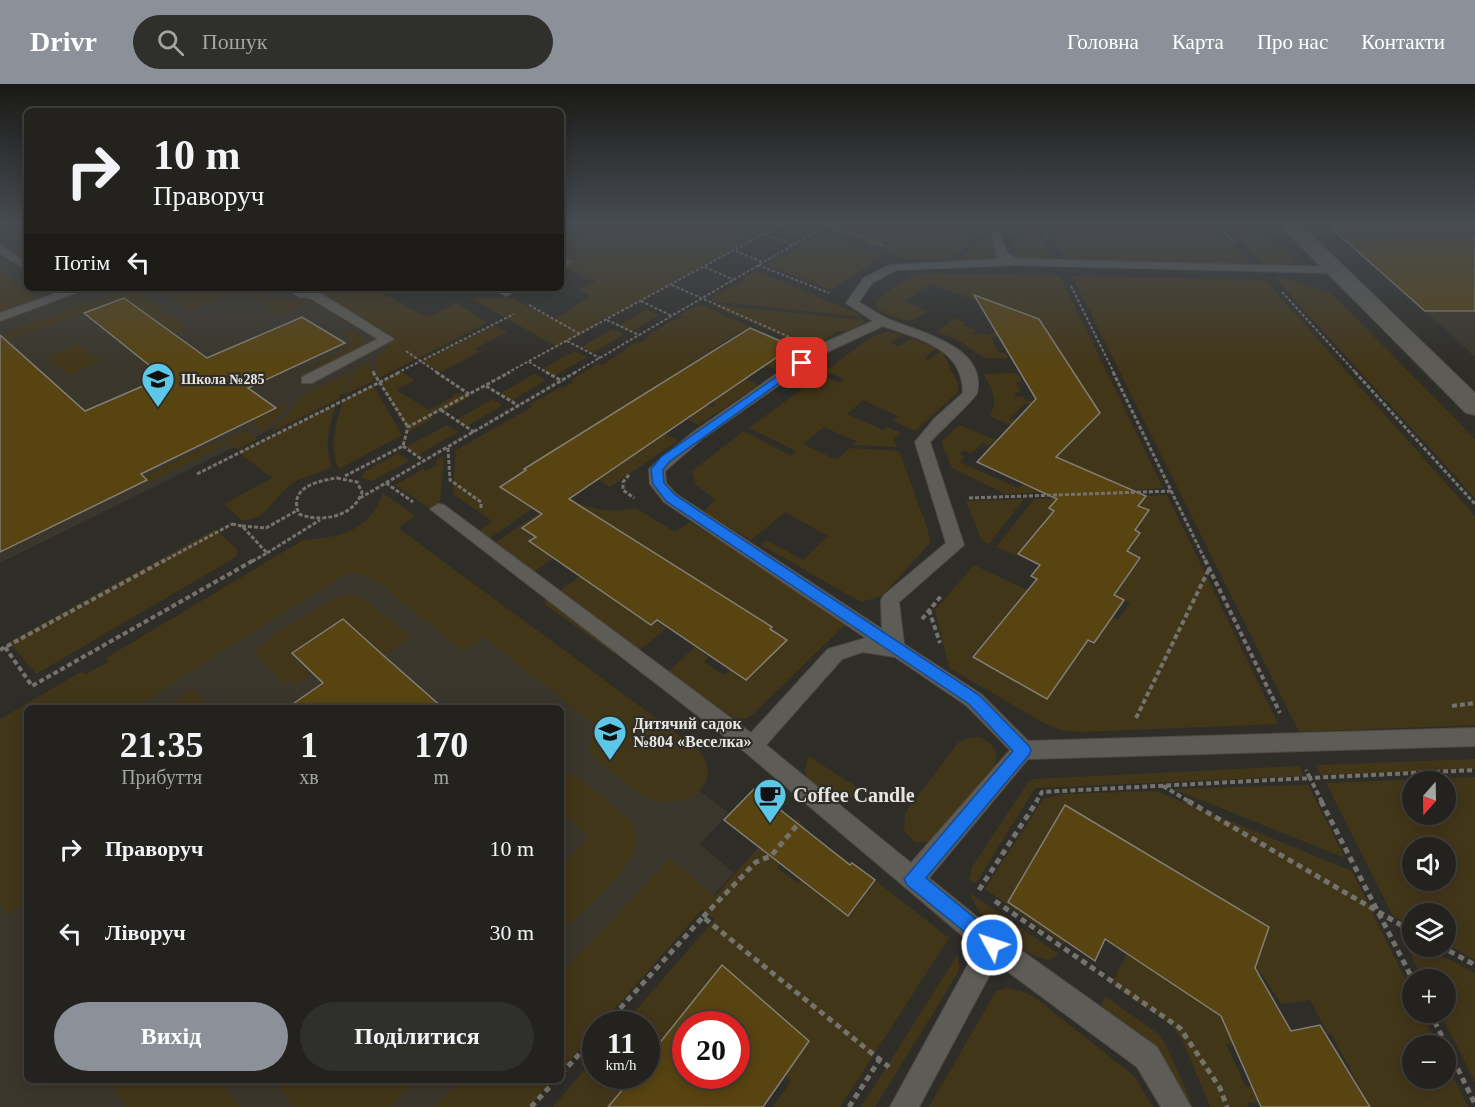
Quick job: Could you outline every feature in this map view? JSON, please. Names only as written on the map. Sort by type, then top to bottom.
[{"type":"street","points":[[1337,272],[1475,407]]},
{"type":"lane","points":[[881,272],[858,288],[852,303],[882,321],[942,345],[960,357],[969,377],[970,394],[940,421],[922,442],[955,545],[890,600],[891,630],[897,650]]},
{"type":"lane","points":[[0,317],[58,291]]},
{"type":"lane","points":[[298,291],[303,294],[313,294],[388,339]]},
{"type":"lane","points":[[882,321],[820,351],[665,460],[657,469],[658,484],[670,498],[974,700],[1023,750],[1475,736]]},
{"type":"lane","points":[[307,380],[388,339]]},
{"type":"lane","points":[[438,509],[752,746],[992,945],[1147,1057],[1176,1107]]},
{"type":"lane","points":[[752,746],[835,654],[863,645],[897,650]]},
{"type":"lane","points":[[913,879],[1023,750]]},
{"type":"lane","points":[[904,1107],[992,945]]},
{"type":"path","points":[[408,427],[695,272]]},
{"type":"path","points":[[715,272],[734,280]]},
{"type":"path","points":[[296,511],[266,528],[232,524],[2,648],[32,686],[267,553],[322,519],[345,512],[360,498],[746,272]]},
{"type":"path","points":[[776,272],[852,303]]},
{"type":"path","points":[[1065,275],[1210,567],[1310,778],[1408,969]]},
{"type":"path","points":[[1275,283],[1475,504]]},
{"type":"path","points":[[671,285],[820,351]]},
{"type":"path","points":[[508,291],[580,334]]},
{"type":"path","points":[[640,301],[672,316]]},
{"type":"path","points":[[197,474],[530,306]]},
{"type":"path","points":[[606,320],[639,335]]},
{"type":"path","points":[[388,339],[469,394]]},
{"type":"path","points":[[567,341],[600,358]]},
{"type":"path","points":[[296,511],[296,499],[306,487],[324,479],[344,477],[403,446],[408,427],[362,353]]},
{"type":"path","points":[[529,362],[561,381]]},
{"type":"path","points":[[485,385],[519,406]]},
{"type":"path","points":[[441,410],[474,432]]},
{"type":"path","points":[[403,446],[424,461]]},
{"type":"path","points":[[448,448],[450,480],[481,502],[480,518]]},
{"type":"path","points":[[632,473],[623,482],[623,490],[639,501]]},
{"type":"path","points":[[344,477],[357,482],[362,492],[360,498]]},
{"type":"path","points":[[386,483],[428,512],[438,509]]},
{"type":"path","points":[[961,498],[1172,491]]},
{"type":"path","points":[[296,511],[306,518],[322,519]]},
{"type":"path","points":[[242,526],[267,553]]},
{"type":"path","points":[[1134,722],[1210,567]]},
{"type":"path","points":[[915,628],[945,592]]},
{"type":"path","points":[[1451,706],[1475,703]]},
{"type":"path","points":[[1227,1107],[1220,1089],[1180,1028],[978,889],[1042,792],[1475,770]]},
{"type":"path","points":[[1163,786],[1402,926]]},
{"type":"path","points":[[618,1011],[756,862],[771,856],[818,800]]},
{"type":"path","points":[[704,917],[916,1088]]},
{"type":"path","points":[[1456,955],[1475,965]]},
{"type":"path","points":[[1435,1023],[1475,1104]]},
{"type":"path","points":[[564,1071],[582,1051]]},
{"type":"path","points":[[849,1107],[880,1059]]},
{"type":"path","points":[[531,1107],[553,1083]]},
{"type":"shaded area","name":"Школа №285","points":[[0,272],[24,272],[24,291],[344,291],[439,346],[0,563]]},
{"type":"shaded area","points":[[0,272],[3,272],[38,301],[0,314]]},
{"type":"shaded area","points":[[573,272],[692,272],[597,322],[600,324],[557,347],[470,298],[511,298],[554,319],[591,296],[580,290],[596,281]]},
{"type":"shaded area","points":[[758,272],[857,313],[861,317],[709,301],[715,298],[712,296],[745,280],[743,278]]},
{"type":"shaded area","points":[[783,272],[859,272],[831,290]]},
{"type":"shaded area","points":[[1381,272],[1475,272],[1475,357]]},
{"type":"shaded area","points":[[923,273],[1060,276],[1163,488],[1134,490],[1095,474],[1085,484],[1072,491],[1005,494],[952,468],[941,442],[959,425],[996,440],[989,446],[982,443],[972,453],[963,450],[959,454],[965,456],[960,462],[1018,488],[1076,433],[1002,309],[930,284],[905,302],[926,311],[931,309],[916,318],[905,321],[878,309],[876,303],[891,289]]},
{"type":"shaded area","points":[[1072,276],[1265,280],[1475,516],[1475,725],[1299,732]]},
{"type":"shaded area","points":[[1274,277],[1293,280],[1332,294],[1475,439],[1475,498]]},
{"type":"shaded area","points":[[121,291],[133,291],[187,327],[130,350],[158,323],[124,298],[0,344],[0,335]]},
{"type":"shaded area","points":[[160,291],[238,291],[190,310]]},
{"type":"shaded area","points":[[243,291],[255,291],[264,296],[308,303],[282,315]]},
{"type":"shaded area","points":[[311,291],[378,291],[427,317],[457,303],[487,323],[379,378],[375,361],[387,348],[387,339]]},
{"type":"shaded area","points":[[699,304],[801,349],[798,351],[805,354],[778,372],[761,362],[772,360],[783,352],[788,354],[792,346],[750,328],[738,333],[499,487],[532,509],[486,541],[475,534],[492,521],[453,494],[456,450],[532,407],[529,405],[561,387],[564,388],[573,382],[571,380],[599,363],[603,365],[637,341],[641,343],[648,338],[647,336],[672,320],[683,317],[680,315]]},
{"type":"shaded area","points":[[709,304],[863,320],[864,322],[854,331],[837,331],[811,349]]},
{"type":"shaded area","points":[[647,309],[659,315],[631,332],[618,326]]},
{"type":"shaded area","points":[[954,318],[965,322],[963,325],[976,330],[973,333],[979,335],[983,333],[989,335],[1000,327],[1011,335],[991,337],[999,353],[1006,353],[1008,358],[985,358],[956,339],[937,332]]},
{"type":"shaded area","points":[[493,325],[507,332],[475,349],[479,352],[441,372],[421,362]]},
{"type":"shaded area","points":[[612,329],[624,334],[593,353],[582,347]]},
{"type":"shaded area","points":[[353,330],[364,338],[364,347],[323,368],[315,365],[342,352],[339,349],[354,342],[343,334]]},
{"type":"shaded area","points":[[887,332],[902,334],[891,343],[899,346],[911,338],[937,348],[925,357],[927,361],[942,351],[959,386],[957,393],[915,431],[893,421],[898,416],[863,400],[847,414],[883,430],[888,427],[901,433],[894,439],[897,447],[853,445],[856,441],[824,427],[803,444],[836,460],[850,448],[899,451],[928,530],[930,543],[882,596],[861,602],[761,545],[766,540],[803,560],[828,536],[785,512],[751,540],[704,512],[715,499],[696,485],[692,471],[744,431],[791,456],[796,451],[749,428],[821,375],[840,383],[844,379],[825,371],[873,336]]},
{"type":"shaded area","points":[[78,344],[100,362],[68,375],[46,357]]},
{"type":"shaded area","points":[[574,351],[587,357],[554,376],[542,369]]},
{"type":"shaded area","points":[[370,363],[373,381],[344,395],[356,370]]},
{"type":"shaded area","points":[[400,371],[415,380],[396,390],[429,410],[454,396],[451,395],[460,393],[471,396],[446,411],[442,409],[431,416],[434,418],[408,432],[380,382]]},
{"type":"shaded area","points":[[350,373],[338,399],[270,433],[303,396]]},
{"type":"shaded area","points":[[1017,373],[1022,382],[1015,382],[1021,392],[1015,393],[1016,397],[1023,397],[1026,401],[1048,400],[1047,411],[1025,403],[1010,418],[1016,420],[1011,425],[989,416],[994,400],[983,374]]},
{"type":"shaded area","points":[[534,374],[546,380],[511,401],[500,394]]},
{"type":"shaded area","points":[[740,376],[758,385],[699,425],[688,420],[691,418],[684,414],[707,405],[712,407],[716,404],[712,402],[722,388],[729,391],[740,383]]},
{"type":"shaded area","points":[[373,385],[402,435],[339,469],[334,443],[343,401]]},
{"type":"shaded area","points":[[493,399],[503,405],[466,427],[456,420]]},
{"type":"shaded area","points":[[291,401],[264,432],[250,421]]},
{"type":"shaded area","points":[[336,404],[328,443],[332,466],[293,483],[257,517],[241,520],[224,504],[272,478],[239,453]]},
{"type":"shaded area","points":[[447,425],[458,432],[418,455],[406,447]]},
{"type":"shaded area","points":[[246,430],[258,439],[237,449],[228,443],[148,483],[143,477],[215,442],[218,444]]},
{"type":"shaded area","points":[[660,430],[678,441],[610,487],[593,476],[638,446],[643,449],[657,440]]},
{"type":"shaded area","points":[[398,453],[409,461],[372,481],[361,477],[364,472]]},
{"type":"shaded area","points":[[444,456],[440,502],[429,508],[395,485],[423,469],[426,471],[438,464],[435,461]]},
{"type":"shaded area","points":[[383,493],[415,516],[398,528],[698,749],[706,761],[708,773],[699,791],[679,801],[667,802],[648,798],[637,792],[592,754],[589,745],[597,727],[484,637],[464,652],[378,582],[362,574],[353,573],[342,576],[138,705],[24,705],[81,672],[86,674],[108,662],[106,658],[303,540],[329,537],[352,530],[370,516]]},
{"type":"shaded area","points":[[565,495],[580,504],[597,509],[616,511],[636,508],[675,532],[689,522],[852,618],[754,713],[746,719],[734,718],[668,672],[695,647],[708,657],[704,662],[724,675],[730,670],[745,681],[788,640],[770,628],[772,626],[685,572],[682,574],[655,553],[579,506],[576,507]]},
{"type":"shaded area","points":[[1167,495],[1278,724],[1083,732],[1060,730],[949,668],[935,610],[974,565],[1027,590],[1017,604],[1015,615],[1009,612],[971,657],[1048,699],[1082,651],[1078,648],[1083,639],[1094,645],[1105,628],[1096,622],[1102,613],[1118,620],[1130,603],[1115,595],[1142,558],[1120,548],[1124,543],[1132,546],[1140,533],[1126,526],[1130,519],[1141,523],[1149,511],[1139,506],[1146,496]]},
{"type":"shaded area","points":[[1058,498],[1049,508],[1062,515],[1055,523],[1046,519],[1016,556],[996,547],[1034,499]]},
{"type":"shaded area","points":[[1024,499],[989,544],[982,541],[966,501]]},
{"type":"shaded area","points":[[539,513],[542,515],[522,528],[535,537],[528,542],[544,552],[550,549],[559,554],[532,573],[492,545]]},
{"type":"shaded area","points":[[215,529],[238,550],[236,557],[36,674],[9,642]]},
{"type":"shaded area","name":"Дитячий садок №804 «Веселка»","points":[[367,541],[729,813],[700,844],[734,873],[608,1011],[582,1011],[582,1039],[564,1059],[564,705],[100,705]]},
{"type":"shaded area","points":[[585,572],[589,582],[605,594],[612,589],[633,613],[651,626],[656,621],[666,628],[639,651],[558,592]]},
{"type":"shaded area","points":[[347,594],[362,597],[411,637],[385,655],[343,619],[290,654],[311,675],[295,685],[292,681],[285,685],[254,653],[269,639],[297,620]]},
{"type":"shaded area","points":[[549,598],[627,654],[613,653],[543,603]]},
{"type":"shaded area","points":[[193,689],[207,705],[169,705]]},
{"type":"shaded area","points":[[24,705],[24,902],[7,915],[0,903],[0,719]]},
{"type":"shaded area","points":[[980,737],[995,750],[996,759],[993,769],[932,842],[915,842],[904,831],[905,813],[958,743],[968,738]]},
{"type":"shaded area","points":[[24,752],[24,1083],[542,1083],[520,1107],[0,1107],[0,766]]},
{"type":"shaded area","points":[[808,756],[863,791],[849,798],[836,799],[823,795],[810,787],[805,771]]},
{"type":"shaded area","points":[[1475,759],[1475,769],[1320,775],[1316,765]]},
{"type":"shaded area","points":[[1300,766],[1303,776],[1035,788],[976,883],[969,880],[972,867],[1028,782],[1034,779]]},
{"type":"shaded area","points":[[564,774],[577,776],[630,820],[636,841],[631,858],[624,869],[564,929],[564,862],[589,838],[564,815]]},
{"type":"shaded area","points":[[1475,777],[1475,960],[1456,950],[1456,903],[1402,903],[1402,921],[1393,916],[1326,783],[1402,780],[1402,825],[1456,825],[1456,778]]},
{"type":"shaded area","points":[[1308,785],[1345,858],[1173,789]]},
{"type":"shaded area","points":[[1156,791],[1352,871],[1402,973],[1402,1023],[1427,1023],[1433,1035],[1402,1035],[1402,1089],[1456,1089],[1456,1083],[1468,1107],[1370,1107],[1331,1033],[1328,1034],[1310,1000],[1281,1004],[1263,976],[1233,952],[1083,911],[1064,944],[985,889],[1043,799],[1064,794]]},
{"type":"shaded area","points":[[797,818],[808,831],[777,868],[798,883],[828,847],[850,862],[824,899],[850,916],[876,881],[949,938],[840,1107],[773,1107],[791,1081],[782,1070],[802,1042],[750,1019],[750,1011],[733,1011],[706,999],[696,1011],[672,1011],[672,1041],[660,1056],[660,1011],[635,1011],[715,919],[702,910],[613,1011],[582,1011],[582,1046],[564,1067],[564,970],[670,859],[715,896],[758,848],[765,853]]},
{"type":"shaded area","points":[[970,893],[1059,954],[1050,960],[1039,957],[1026,952],[1002,936],[982,915]]},
{"type":"shaded area","points":[[1132,943],[1213,999],[1238,1042],[1226,1044],[1246,1087],[1258,1085],[1265,1102],[1247,1103],[1248,1107],[1210,1107],[1182,1039],[1171,1025],[1112,984]]},
{"type":"shaded area","points":[[958,954],[959,971],[875,1107],[861,1107]]},
{"type":"shaded area","points":[[1412,957],[1444,957],[1475,973],[1475,1082],[1456,1045],[1456,1035],[1451,1035],[1445,1023],[1456,1023],[1456,969],[1418,969]]},
{"type":"shaded area","points":[[1007,988],[1022,991],[1037,999],[1134,1076],[1153,1107],[929,1107],[996,991]]},
{"type":"shaded area","points":[[1105,996],[1158,1034],[1165,1043],[1192,1103],[1184,1096],[1152,1042],[1101,1006]]},
{"type":"shaded area","points":[[582,1072],[582,1089],[633,1089],[618,1107],[553,1107]]},
{"type":"shaded area","points":[[111,1083],[222,1083],[238,1107],[125,1107]]},
{"type":"shaded area","points":[[276,1083],[414,1083],[391,1107],[293,1107]]},
{"type":"shaded area","points":[[457,1083],[550,1083],[529,1107],[434,1107]]},
{"type":"building","points":[[1381,272],[1475,272],[1475,311],[1425,311]]},
{"type":"building","points":[[974,295],[1039,319],[1100,413],[1056,457],[1146,496],[1138,506],[1149,510],[1135,530],[1140,533],[1127,551],[1140,558],[1114,595],[1124,600],[1094,643],[1088,640],[1047,699],[973,657],[1037,579],[1031,576],[1040,565],[1018,554],[1054,511],[1049,508],[1057,499],[977,462],[1036,399]]},
{"type":"building","points":[[124,298],[207,358],[302,317],[345,343],[248,388],[276,408],[141,474],[147,480],[0,552],[0,335],[85,411],[164,377],[84,313]]},
{"type":"building","points":[[750,328],[787,344],[778,350],[783,353],[569,499],[772,627],[770,629],[787,640],[746,680],[657,620],[651,625],[529,541],[536,537],[522,528],[542,514],[500,487],[526,470],[524,469]]},
{"type":"building","points":[[343,619],[440,705],[291,705],[323,683],[292,653]]},
{"type":"building","points":[[754,789],[850,865],[852,863],[875,880],[848,916],[724,820]]},
{"type":"building","points":[[1065,805],[1269,927],[1255,968],[1291,1031],[1320,1025],[1370,1107],[1261,1107],[1221,1016],[1105,939],[1095,961],[1008,902]]},
{"type":"building","points":[[722,965],[809,1041],[763,1107],[608,1107],[623,1089],[660,1089],[660,1042],[672,1028],[672,1089],[750,1089],[750,1011],[685,1011]]},
{"type":"place","name":"Школа №285","points":[[158,408]]},
{"type":"place","name":"Дитячий садок №804 «Веселка»","points":[[610,761]]},
{"type":"place","name":"Coffee Candle","points":[[770,824]]},
{"type":"route","points":[[802,363],[665,460],[657,469],[658,484],[670,498],[974,700],[1023,750],[913,879],[992,945]]}]
